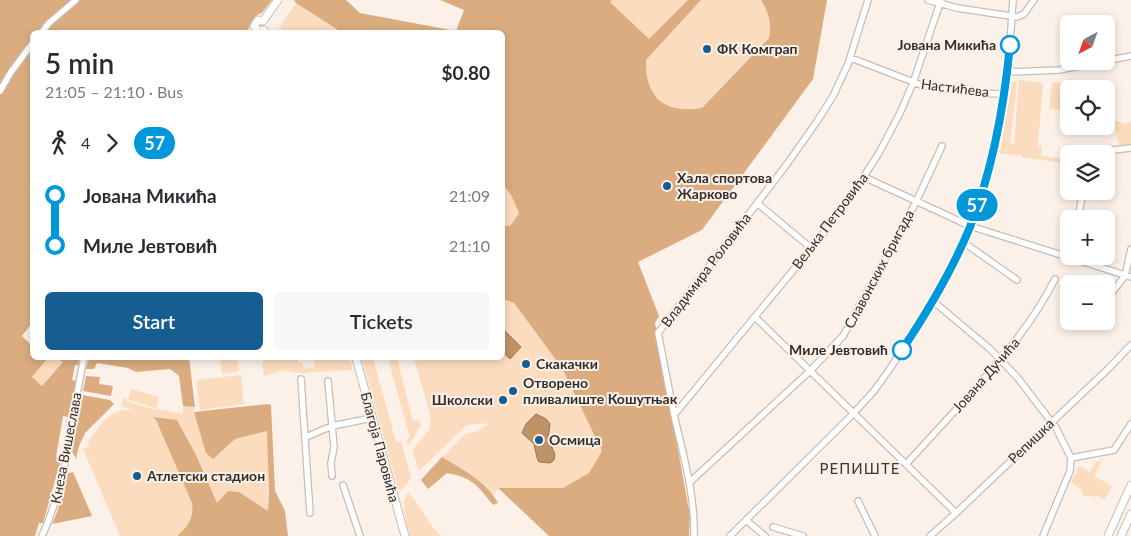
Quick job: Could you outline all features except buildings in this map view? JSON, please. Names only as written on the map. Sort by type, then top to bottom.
[{"type":"main road","points":[[253,30],[256,21],[263,20],[278,0]]},
{"type":"main road","points":[[263,20],[266,25],[265,30]]},
{"type":"main road","name":"Благоја Паровића","points":[[357,360],[405,536]]},
{"type":"main road","points":[[1108,536],[1131,485]]},
{"type":"main road","points":[[1121,536],[1131,514]]},
{"type":"street","points":[[44,30],[76,0]]},
{"type":"street","name":"Владимира Роловића","points":[[674,415],[658,333],[818,120],[833,96],[851,58],[868,0]]},
{"type":"street","points":[[928,0],[1012,17],[1023,15],[1034,0]]},
{"type":"street","points":[[730,536],[854,413],[886,376],[933,301],[970,226],[992,157],[1008,72],[1013,0]]},
{"type":"street","name":"Вељка Петровића","points":[[674,415],[811,248],[864,177],[891,132],[913,83],[940,2]]},
{"type":"street","points":[[0,92],[11,72],[30,47]]},
{"type":"street","points":[[1008,72],[1059,70],[1131,56]]},
{"type":"street","name":"Настићева","points":[[851,58],[913,83],[950,90],[1004,94]]},
{"type":"street","name":"Славонских бригада","points":[[690,482],[834,348],[848,329],[916,202],[942,146]]},
{"type":"street","points":[[1115,150],[1131,148]]},
{"type":"street","points":[[864,177],[970,226],[1060,254]]},
{"type":"street","points":[[757,203],[811,248]]},
{"type":"street","points":[[963,242],[1017,280]]},
{"type":"street","points":[[1115,290],[1128,276],[1131,249]]},
{"type":"street","points":[[1095,265],[1128,276]]},
{"type":"street","name":"Јована Дучића","points":[[907,464],[943,426],[1033,319],[1055,279]]},
{"type":"street","points":[[933,301],[1001,359],[1017,376],[1052,422],[1070,458],[1070,471],[1043,536]]},
{"type":"street","points":[[755,317],[956,513]]},
{"type":"street","name":"Репишка","points":[[931,536],[1108,370],[1131,345]]},
{"type":"street","name":"Кнеза Вишеслава","points":[[42,536],[54,510],[60,486],[84,360]]},
{"type":"street","points":[[302,379],[310,513]]},
{"type":"street","points":[[328,381],[334,446],[331,463],[332,476]]},
{"type":"street","points":[[674,415],[690,482],[694,515],[694,536]]},
{"type":"street","points":[[306,437],[332,426],[372,418]]},
{"type":"street","points":[[1070,458],[1114,450],[1131,424]]},
{"type":"street","points":[[343,485],[360,536]]},
{"type":"street","points":[[858,500],[875,536]]},
{"type":"street","points":[[746,520],[765,536]]},
{"type":"street","points":[[773,527],[803,536]]},
{"type":"shaded area","points":[[0,0],[272,0],[262,13],[254,18],[247,30],[30,30],[30,326],[22,336],[30,344],[30,360],[46,360],[32,377],[42,386],[63,362],[60,360],[79,360],[78,365],[75,365],[72,380],[76,381],[69,417],[63,416],[56,457],[61,459],[43,523],[39,523],[35,536],[0,536]]},
{"type":"shaded area","points":[[294,0],[346,0],[360,13],[451,30],[338,30]]},
{"type":"shaded area","points":[[440,0],[612,0],[610,2],[649,39],[688,0],[701,0],[646,60],[649,84],[660,100],[668,105],[689,109],[702,108],[769,38],[769,18],[761,0],[827,0],[813,79],[702,230],[638,262],[659,316],[655,323],[690,516],[689,536],[549,536],[498,488],[563,488],[589,473],[602,451],[562,368],[514,303],[505,300],[505,226],[511,225],[519,213],[505,187],[505,30],[456,30],[464,10]]},
{"type":"shaded area","points":[[612,0],[688,0],[649,40],[610,2]]},
{"type":"shaded area","name":"ФК Комграп","points":[[701,0],[761,0],[769,18],[769,38],[702,108],[678,108],[660,100],[654,93],[649,84],[646,60]]},
{"type":"shaded area","points":[[296,3],[338,30],[282,30],[279,28]]},
{"type":"shaded area","points":[[1019,80],[1043,83],[1038,146],[1042,146],[1041,156],[1060,158],[1060,163],[1021,157],[1018,154],[1017,156],[1000,153],[1012,82],[1017,81],[1010,144],[1022,145],[1014,144]]},
{"type":"shaded area","points":[[1052,82],[1060,83],[1060,110],[1049,109]]},
{"type":"shaded area","points":[[1115,121],[1127,124],[1131,121],[1131,146],[1120,147]]},
{"type":"shaded area","points":[[505,188],[512,197],[519,213],[511,225],[505,226]]},
{"type":"shaded area","name":"Отворено пливалиште Кошутњак","points":[[505,300],[514,303],[562,368],[602,451],[589,473],[563,488],[498,488],[494,495],[465,471],[442,457],[465,434],[477,431],[491,423],[467,425],[419,471],[412,450],[429,430],[431,417],[415,360],[505,360]]},
{"type":"shaded area","points":[[505,331],[521,347],[510,359],[505,354]]},
{"type":"shaded area","points":[[46,360],[60,360],[63,362],[42,386],[32,377]]},
{"type":"shaded area","points":[[88,360],[189,360],[195,407],[183,406],[179,376],[170,369],[136,372],[128,368],[97,363],[94,369],[86,369]]},
{"type":"shaded area","points":[[220,360],[237,360],[239,371],[222,374]]},
{"type":"shaded area","points":[[264,360],[298,360],[299,363],[302,362],[304,369],[315,367],[313,360],[350,360],[353,370],[303,373],[282,371],[264,376],[262,364]]},
{"type":"shaded area","points":[[363,360],[374,360],[396,442],[401,441],[411,478],[402,490],[399,490]]},
{"type":"shaded area","points":[[389,360],[398,360],[413,421],[420,420],[421,425],[408,445],[406,439],[410,438]]},
{"type":"shaded area","points":[[241,375],[244,404],[200,410],[196,380]]},
{"type":"shaded area","points":[[86,376],[100,377],[99,384],[113,386],[111,396],[83,391]]},
{"type":"shaded area","points":[[131,389],[159,397],[156,408],[128,400]]},
{"type":"shaded area","points":[[82,395],[110,400],[114,404],[85,433],[76,459],[71,449]]},
{"type":"shaded area","points":[[123,397],[126,398],[126,401],[145,407],[183,414],[183,406],[195,407],[194,412],[235,439],[268,431],[268,512],[217,504],[197,457],[156,421],[192,503],[191,517],[187,525],[177,536],[120,536],[83,449],[89,446],[88,442],[106,418],[119,411],[132,409],[122,406]]},
{"type":"shaded area","points":[[271,405],[275,491],[285,511],[288,536],[177,536],[189,521],[192,513],[192,503],[153,417],[177,420],[197,457],[217,503],[228,491],[239,492],[268,511],[267,431],[235,439],[213,459],[206,453],[194,412]]},
{"type":"shaded area","name":"Осмица","points":[[536,414],[546,419],[550,424],[548,439],[555,454],[554,460],[550,463],[539,462],[534,444],[522,433],[526,424]]},
{"type":"shaded area","points":[[442,457],[481,482],[498,503],[493,505],[478,487],[469,480],[447,473],[428,489],[421,480]]},
{"type":"shaded area","points":[[1103,459],[1094,476],[1112,486],[1105,500],[1096,495],[1094,498],[1083,496],[1081,489],[1071,482],[1079,466],[1090,472],[1095,462]]},
{"type":"shaded area","points":[[73,472],[92,516],[52,524],[58,510],[66,474]]},
{"type":"shaded area","points":[[409,492],[441,536],[410,536],[404,507]]},
{"type":"bus line","name":"57","points":[[902,350],[933,301],[955,261],[980,199],[998,127],[1008,72],[1010,45]]},
{"type":"place","name":"Јована Микића","points":[[1010,45]]},
{"type":"place","name":"ФК Комграп","points":[[707,49]]},
{"type":"place","name":"Хала спортова Жарково","points":[[667,186]]},
{"type":"place","name":"Миле Јевтовић","points":[[902,350]]},
{"type":"place","name":"Скакачки","points":[[526,364]]},
{"type":"place","name":"Отворено пливалиште Кошутњак","points":[[513,391]]},
{"type":"place","name":"Школски","points":[[503,400]]},
{"type":"place","name":"Осмица","points":[[539,440]]},
{"type":"place","name":"Атлетски стадион","points":[[137,476]]},
{"type":"district","name":"РЕПИШТЕ","points":[[860,469]]}]
